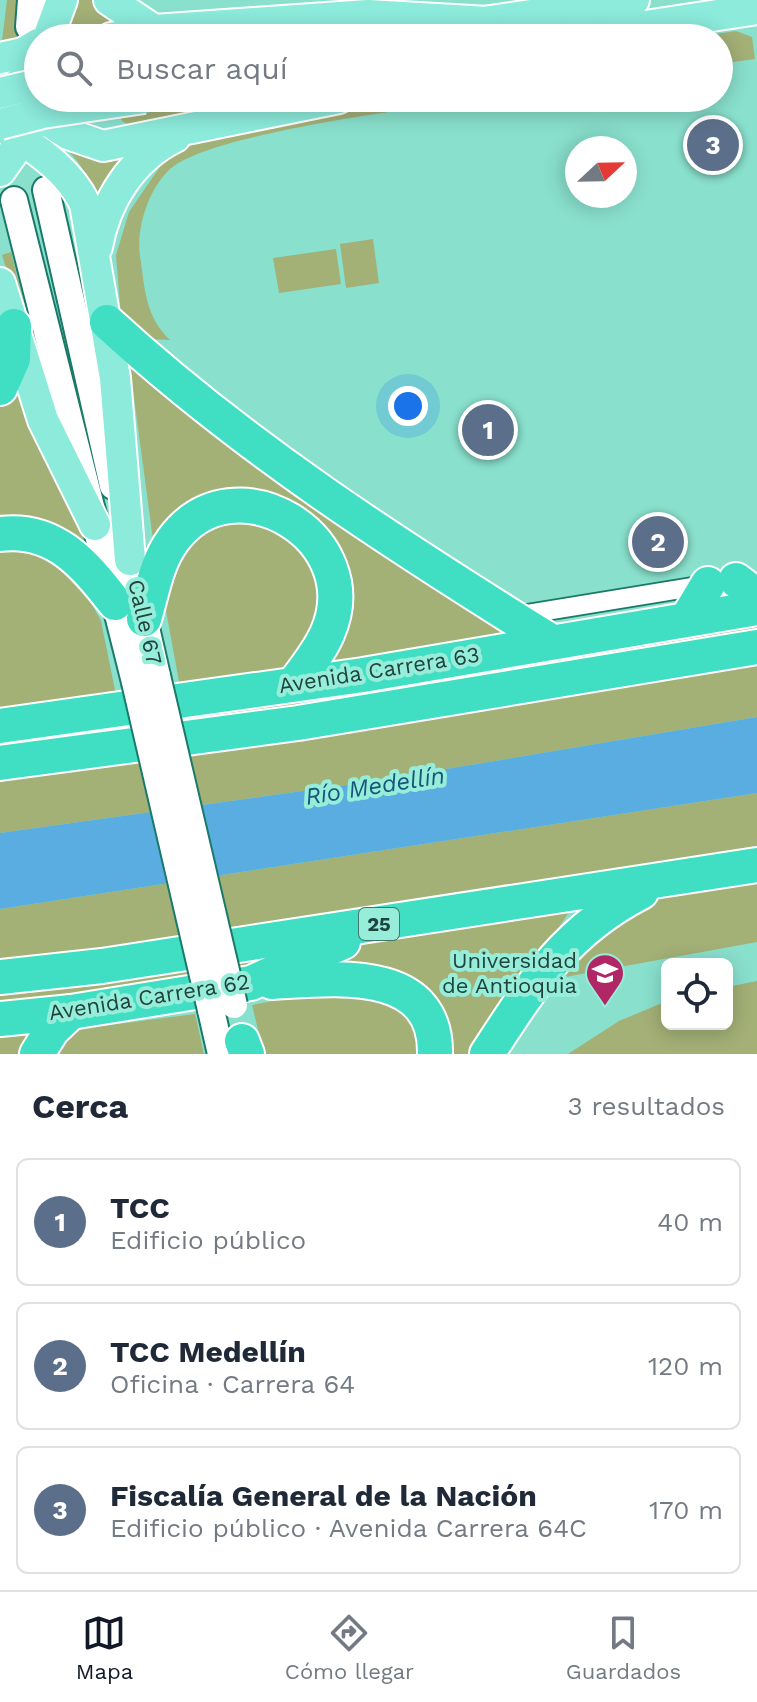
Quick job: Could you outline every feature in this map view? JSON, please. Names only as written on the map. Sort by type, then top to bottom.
[{"type":"highway","points":[[107,322],[174,383],[274,460],[411,555],[552,642]]},
{"type":"highway","points":[[0,388],[13,359],[14,326]]},
{"type":"highway","points":[[0,534],[35,535],[65,548],[130,611],[175,537],[197,518],[225,509],[253,505],[279,512],[305,529],[321,548],[332,575],[335,604],[328,632],[294,684]]},
{"type":"highway","points":[[687,619],[739,584]]},
{"type":"highway","name":"Avenida Carrera 63","points":[[0,726],[363,675],[757,608]]},
{"type":"highway","name":"Avenida Carrera 63","points":[[0,763],[298,723],[757,647]]},
{"type":"highway","points":[[298,723],[363,675]]},
{"type":"highway","name":"Avenida Carrera 62","points":[[0,977],[102,966],[757,865]]},
{"type":"highway","points":[[487,1054],[561,948],[612,908],[660,882]]},
{"type":"highway","name":"Avenida Carrera 62","points":[[0,1019],[232,999],[383,924]]},
{"type":"highway","points":[[232,999],[361,978],[379,982],[400,990],[418,1005],[430,1026],[435,1054]]},
{"type":"highway","points":[[37,1054],[52,1030],[71,1012]]},
{"type":"main road","points":[[31,0],[37,24]]},
{"type":"main road","points":[[49,24],[62,0]]},
{"type":"main road","points":[[109,0],[122,24]]},
{"type":"main road","points":[[474,24],[634,0]]},
{"type":"main road","points":[[659,24],[757,9]]},
{"type":"main road","points":[[260,24],[368,15],[488,22]]},
{"type":"main road","points":[[0,58],[24,52]]},
{"type":"main road","points":[[0,171],[24,86]]},
{"type":"main road","points":[[16,108],[77,188],[85,204],[107,322],[130,560]]},
{"type":"main road","points":[[24,112],[89,144],[114,145],[271,112]]},
{"type":"main road","points":[[105,112],[111,124],[123,132],[146,138]]},
{"type":"main road","points":[[96,253],[105,214],[129,174],[158,146],[193,128]]},
{"type":"main road","points":[[7,192],[6,178],[31,170],[57,175],[77,188]]},
{"type":"main road","name":"Calle 67","points":[[46,190],[130,560],[130,611]]},
{"type":"main road","name":"Calle 67","points":[[7,192],[95,525],[130,611],[232,999],[239,1051]]},
{"type":"main road","points":[[0,283],[48,431],[95,525]]},
{"type":"street","points":[[511,616],[739,584]]},
{"type":"green space","points":[[7,0],[19,0],[17,48],[1,49]]},
{"type":"green space","points":[[69,0],[102,0],[126,24],[62,24]]},
{"type":"green space","points":[[733,31],[752,37],[755,59],[733,62]]},
{"type":"green space","points":[[117,112],[220,112],[136,128],[122,121]]},
{"type":"green space","points":[[335,112],[390,112],[225,145],[190,157],[168,171],[149,200],[140,234],[143,280],[151,312],[170,340],[150,339],[121,317],[116,255],[129,212],[168,155],[209,137]]},
{"type":"green space","points":[[61,145],[137,149],[100,213],[86,175]]},
{"type":"green space","points":[[373,239],[379,283],[346,288],[340,244]]},
{"type":"green space","points":[[336,249],[341,284],[279,293],[273,258]]},
{"type":"green space","points":[[11,252],[49,402],[2,255]]},
{"type":"green space","points":[[128,353],[525,632],[319,668],[332,552],[205,499],[175,514],[154,547]]},
{"type":"green space","points":[[20,374],[75,505],[90,551],[0,523],[0,405]]},
{"type":"green space","points":[[217,518],[282,520],[324,576],[317,635],[284,674],[180,687],[160,578]]},
{"type":"green space","points":[[27,544],[72,568],[101,621],[116,695],[0,709],[0,545]]},
{"type":"green space","points":[[757,619],[757,638],[400,698],[397,680]]},
{"type":"green space","points":[[757,656],[757,717],[375,781],[0,833],[0,769]]},
{"type":"green space","points":[[318,693],[275,718],[0,755],[0,736]]},
{"type":"green space","points":[[757,793],[757,853],[236,937],[0,961],[0,909]]},
{"type":"green space","points":[[757,876],[757,942],[554,979],[636,900]]},
{"type":"green space","points":[[572,907],[479,1054],[443,1054],[428,1001],[317,966],[386,934]]},
{"type":"green space","points":[[311,950],[258,972],[0,1005],[0,988]]},
{"type":"green space","points":[[757,981],[757,1054],[568,1054],[619,1021],[661,1004],[661,1030],[733,1030],[733,986]]},
{"type":"green space","points":[[329,990],[413,1008],[426,1054],[264,1054],[252,1005]]},
{"type":"green space","points":[[195,1014],[204,1054],[43,1054],[63,1031]]},
{"type":"green space","points":[[31,1029],[23,1054],[0,1054],[0,1032]]},
{"type":"water","name":"Río Medellín","points":[[757,717],[757,793],[0,909],[0,833],[375,781]]},
{"type":"place","name":"Fiscalía General de la Nación","points":[[713,145]]},
{"type":"place","name":"TCC","points":[[488,430]]},
{"type":"place","name":"TCC Medellín","points":[[658,542]]},
{"type":"place","name":"Universidad de Antioquia","points":[[605,1007]]}]
